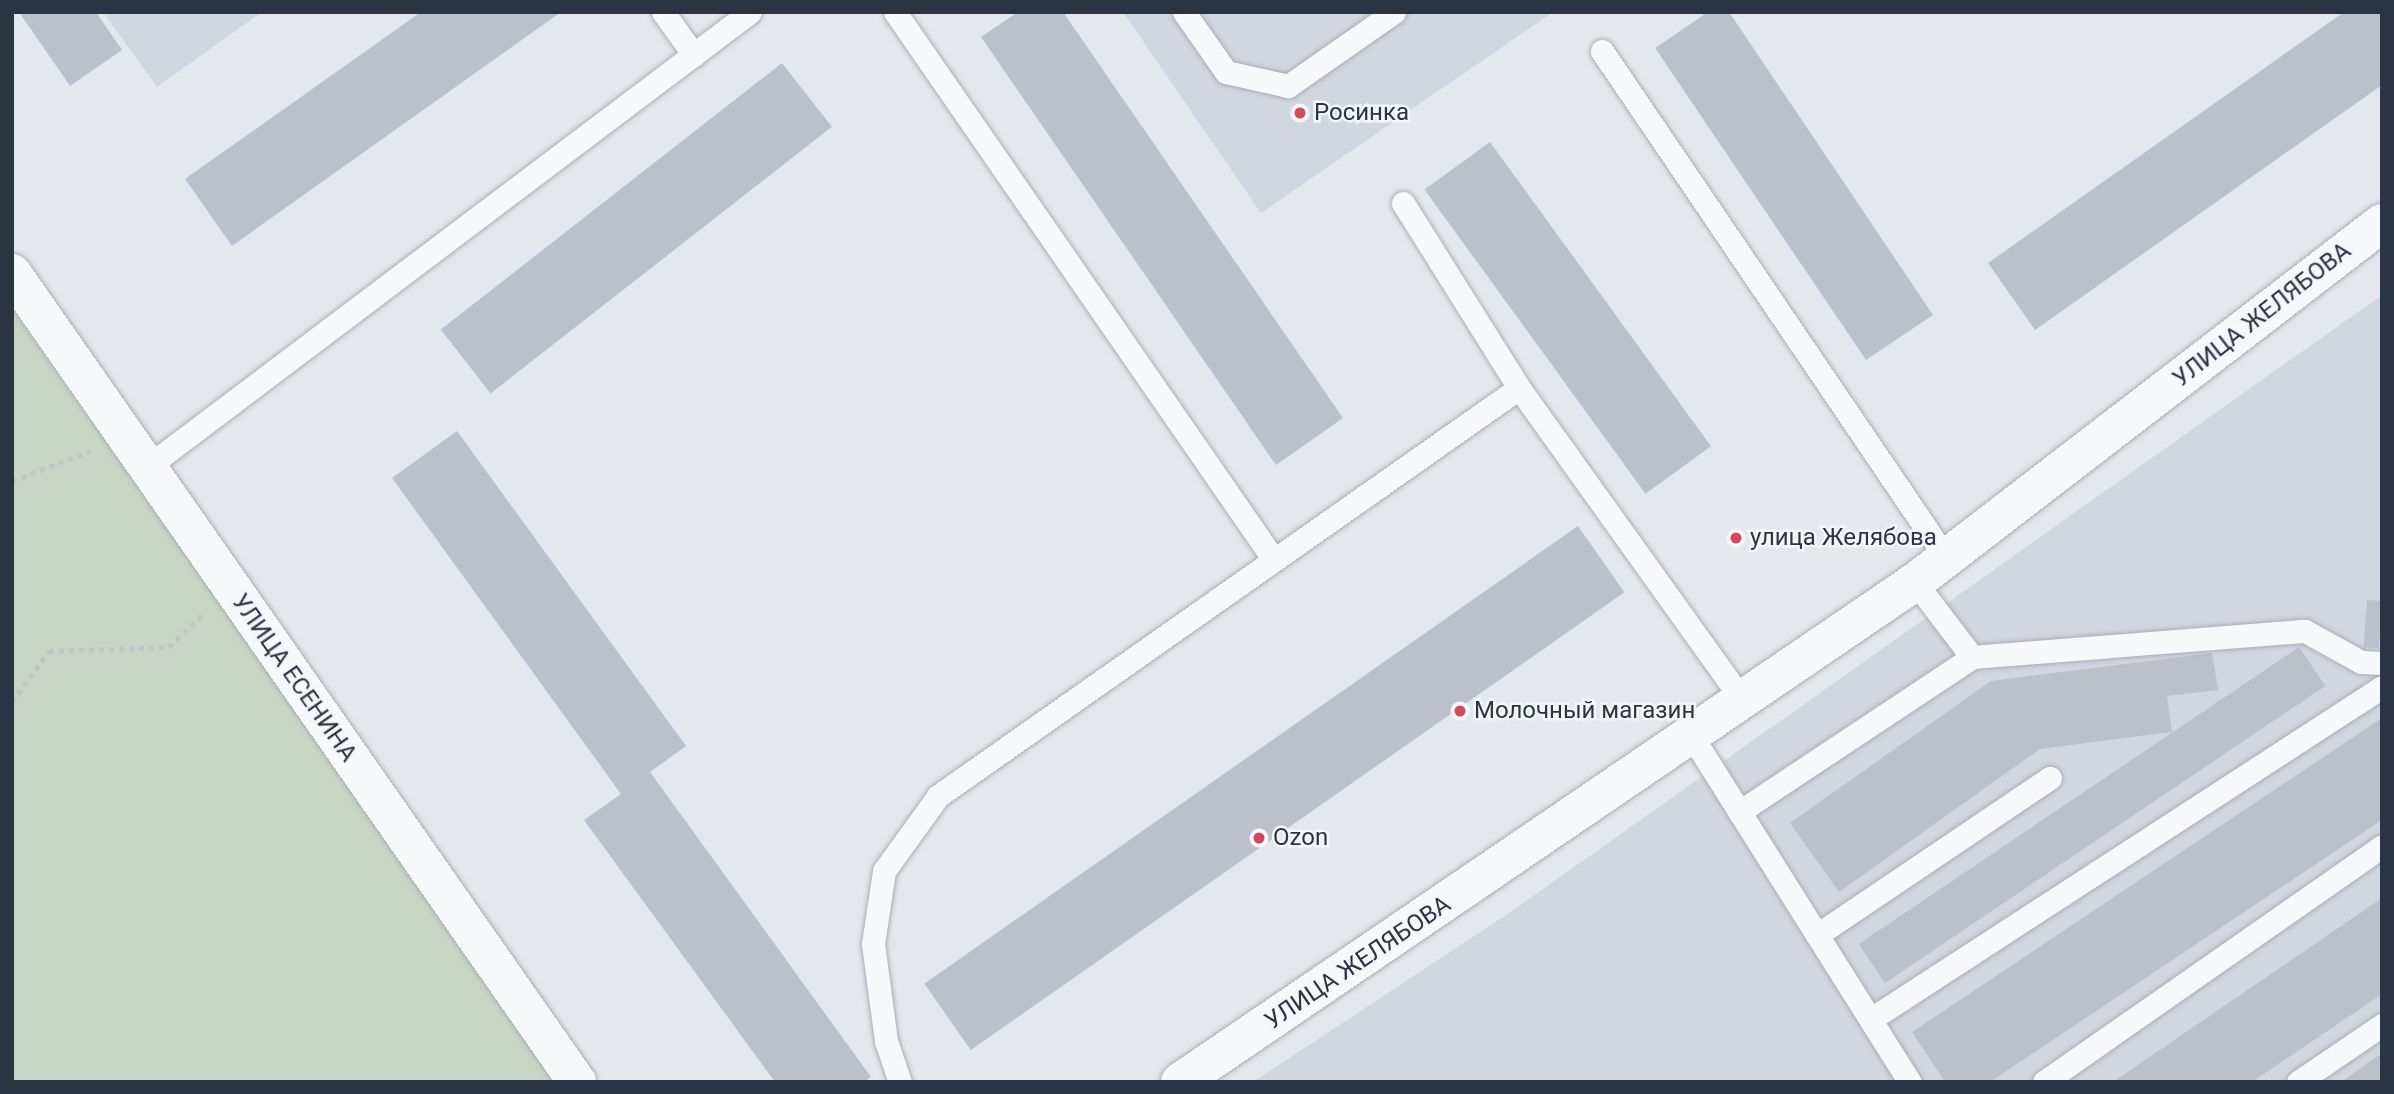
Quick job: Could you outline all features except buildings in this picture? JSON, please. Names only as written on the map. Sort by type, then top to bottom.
[{"type":"street","name":"УЛИЦА ЖЕЛЯБОВА","points":[[1180,1082],[1693,738],[1915,582],[2382,223]]},
{"type":"street","name":"УЛИЦА ЕСЕНИНА","points":[[12,274],[577,1082]]},
{"type":"lane","points":[[663,12],[694,55]]},
{"type":"lane","points":[[137,452],[694,55],[750,12]]},
{"type":"lane","points":[[895,12],[1274,560]]},
{"type":"lane","points":[[1184,12],[1226,72],[1288,86],[1394,12]]},
{"type":"lane","points":[[1602,51],[1946,558]]},
{"type":"lane","points":[[1403,203],[1519,388],[1744,702]]},
{"type":"lane","points":[[900,1082],[886,1041],[873,944],[884,871],[938,796],[1519,388]]},
{"type":"lane","points":[[1915,582],[1972,657]]},
{"type":"lane","points":[[1739,812],[1972,657],[2305,631],[2361,662],[2382,663]]},
{"type":"lane","points":[[1871,1019],[2382,687]]},
{"type":"lane","points":[[1693,738],[1910,1082]]},
{"type":"lane","points":[[1817,935],[2050,778]]},
{"type":"lane","points":[[2044,1082],[2382,846]]},
{"type":"lane","points":[[2298,1082],[2382,1024]]},
{"type":"path","points":[[12,481],[137,452]]},
{"type":"path","points":[[12,702],[49,651],[169,647],[208,609]]},
{"type":"shaded area","points":[[103,12],[262,12],[157,87]]},
{"type":"shaded area","name":"Росинка","points":[[1123,12],[1553,12],[1261,213]]},
{"type":"shaded area","points":[[2382,295],[2382,1082],[1253,1082],[1512,911]]},
{"type":"green space","points":[[12,309],[558,1082],[12,1082]]},
{"type":"place","name":"Росинка","points":[[1300,113]]},
{"type":"place","name":"улица Желябова","points":[[1736,538]]},
{"type":"place","name":"Молочный магазин","points":[[1460,711]]},
{"type":"place","name":"Ozon","points":[[1259,838]]}]
